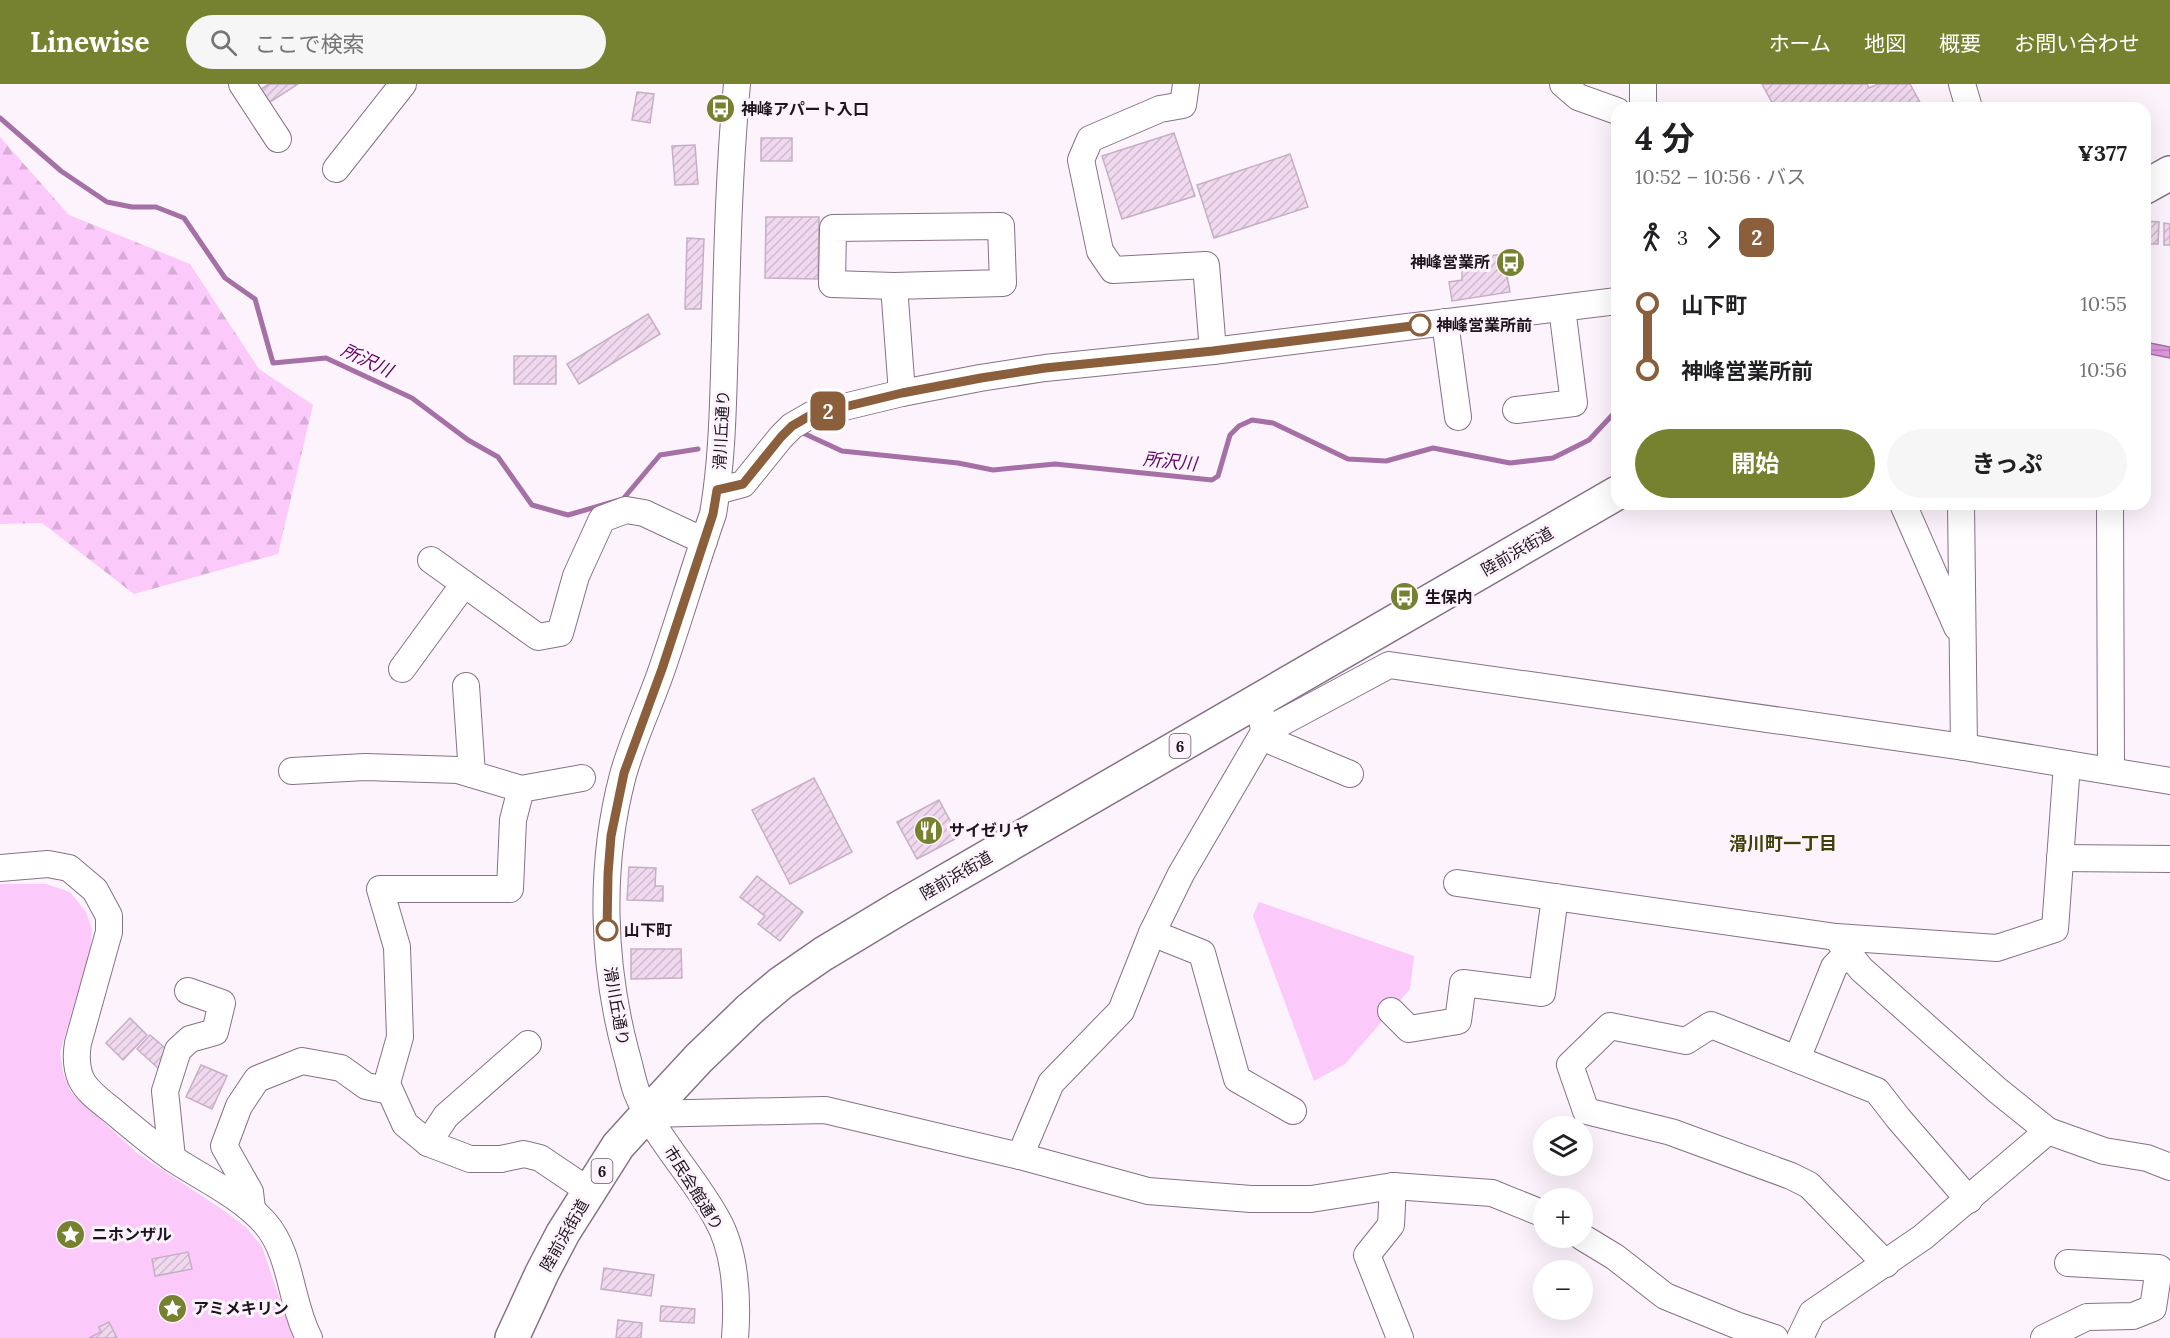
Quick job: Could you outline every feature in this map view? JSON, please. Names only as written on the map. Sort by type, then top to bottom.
[{"type":"highway","points":[[2151,184],[2170,173]]},
{"type":"highway","name":"陸前浜街道","points":[[512,1338],[542,1273],[618,1146],[699,1058],[781,983],[824,954],[1260,717],[1611,497]]},
{"type":"street","points":[[242,84],[278,139]]},
{"type":"street","points":[[336,169],[403,84]]},
{"type":"street","name":"滑川丘通り","points":[[647,1114],[636,1091],[622,1040],[609,972],[607,918],[611,836],[624,773],[662,669],[713,514],[723,422],[729,193],[737,84]]},
{"type":"street","points":[[1186,84],[1183,105],[1160,110],[1090,139],[1081,159],[1100,251],[1113,270],[1206,265],[1213,351]]},
{"type":"street","points":[[1563,84],[1578,97],[1611,109]]},
{"type":"street","points":[[1643,84],[1643,102]]},
{"type":"street","points":[[1962,84],[1967,102]]},
{"type":"street","points":[[1982,84],[1985,102]]},
{"type":"street","points":[[1001,226],[1003,284],[894,286],[832,284],[832,228],[1001,226]]},
{"type":"street","points":[[894,286],[902,393]]},
{"type":"street","points":[[717,490],[743,484],[781,437],[792,426],[811,415],[902,393],[1045,368],[1213,351],[1611,302]]},
{"type":"street","points":[[1516,410],[1574,403],[1562,308]]},
{"type":"street","points":[[1445,322],[1458,417]]},
{"type":"street","points":[[431,560],[538,637],[560,633],[576,576],[602,519],[626,510],[644,513],[704,541]]},
{"type":"street","points":[[1906,510],[1962,638]]},
{"type":"street","points":[[1961,510],[1964,747]]},
{"type":"street","points":[[2110,510],[2111,771]]},
{"type":"street","points":[[402,669],[464,584]]},
{"type":"street","points":[[1020,1156],[1051,1083],[1120,1011],[1152,933],[1260,717],[1389,666],[1964,747],[2170,781]]},
{"type":"street","points":[[466,686],[472,774]]},
{"type":"street","points":[[1260,717],[1271,741],[1350,774]]},
{"type":"street","points":[[1457,883],[1842,945],[1997,948],[2055,929],[2067,764]]},
{"type":"street","points":[[292,771],[365,767],[458,770],[521,789],[582,778]]},
{"type":"street","points":[[252,1209],[250,1192],[224,1146],[239,1106],[257,1079],[302,1061],[341,1068],[366,1086],[385,1090],[400,1037],[400,1026],[397,947],[380,889],[510,889],[513,820],[521,789]]},
{"type":"street","points":[[2060,858],[2170,859]]},
{"type":"street","points":[[0,868],[48,864],[69,868],[96,890],[109,916],[109,932],[78,1043],[76,1059],[81,1079],[92,1094],[172,1158],[252,1209],[266,1224],[278,1245],[309,1338]]},
{"type":"street","points":[[1391,1011],[1409,1029],[1458,1021],[1463,983],[1542,993],[1555,897]]},
{"type":"street","points":[[1152,933],[1202,953],[1238,1079],[1293,1111]]},
{"type":"street","points":[[1797,1059],[1842,945]]},
{"type":"street","points":[[1842,945],[1861,969],[1997,1090],[2048,1131],[2104,1151],[2147,1158],[2170,1167]]},
{"type":"street","points":[[172,1158],[165,1091],[175,1059],[178,1050],[190,1039],[215,1032],[222,1003],[188,991]]},
{"type":"street","points":[[1886,1264],[1809,1185],[1791,1176],[1671,1132],[1586,1111],[1570,1065],[1610,1026],[1686,1041],[1711,1025],[1876,1091],[1969,1200]]},
{"type":"street","points":[[428,1143],[446,1116],[528,1044]]},
{"type":"street","points":[[387,1084],[405,1124],[428,1143],[470,1159],[501,1159],[524,1154],[540,1158],[589,1191]]},
{"type":"street","points":[[647,1114],[825,1110],[1020,1156],[1148,1191],[1251,1199],[1311,1199],[1393,1185],[1492,1193],[1533,1210]]},
{"type":"street","name":"市民会館通り","points":[[647,1114],[718,1220],[734,1271],[738,1308],[735,1338]]},
{"type":"street","points":[[1800,1338],[1812,1313],[1923,1237],[2048,1131]]},
{"type":"street","points":[[1393,1185],[1391,1225],[1367,1255],[1400,1338]]},
{"type":"street","points":[[1593,1244],[1615,1257],[1665,1296],[1775,1338]]},
{"type":"street","points":[[2044,1338],[2086,1317],[2133,1316],[2152,1308],[2159,1268],[2068,1263]]},
{"type":"green space","points":[[0,137],[69,215],[190,264],[259,369],[313,405],[278,554],[134,594],[42,523],[0,524]]},
{"type":"green space","points":[[0,884],[46,884],[70,892],[86,912],[92,929],[90,951],[60,1052],[63,1073],[71,1092],[137,1153],[247,1228],[262,1247],[293,1338],[0,1338]]},
{"type":"green space","points":[[1259,902],[1414,956],[1410,989],[1345,1064],[1314,1081],[1253,916]]},
{"type":"shaded area","points":[[2151,343],[2170,347],[2170,358],[2151,354]]},
{"type":"building","points":[[269,84],[298,84],[267,104],[258,91]]},
{"type":"building","points":[[1762,84],[1867,84],[1869,88],[1878,84],[1910,84],[1920,102],[1772,102]]},
{"type":"building","points":[[637,92],[654,94],[650,123],[632,120]]},
{"type":"building","points":[[1174,133],[1195,196],[1122,219],[1102,156]]},
{"type":"building","points":[[761,138],[792,138],[792,161],[761,161]]},
{"type":"building","points":[[695,145],[698,184],[675,185],[672,146]]},
{"type":"building","points":[[1290,154],[1308,207],[1214,238],[1197,185]]},
{"type":"building","points":[[766,217],[819,217],[818,279],[765,278]]},
{"type":"building","points":[[2151,221],[2159,222],[2158,244],[2151,244]]},
{"type":"building","points":[[2164,223],[2170,224],[2170,245],[2164,245]]},
{"type":"building","points":[[687,238],[704,239],[701,309],[685,309]]},
{"type":"building","points":[[1503,254],[1510,292],[1452,301],[1449,282],[1462,280],[1462,260]]},
{"type":"building","points":[[648,314],[660,334],[579,384],[567,364]]},
{"type":"building","points":[[514,356],[556,356],[556,384],[514,384]]},
{"type":"building","points":[[814,778],[852,852],[790,884],[752,810]]},
{"type":"building","name":"サイゼリヤ","points":[[939,800],[959,837],[917,859],[897,822]]},
{"type":"building","points":[[629,867],[656,868],[655,886],[663,886],[663,901],[627,900]]},
{"type":"building","points":[[757,876],[803,912],[780,941],[758,924],[765,916],[740,897]]},
{"type":"building","points":[[631,949],[681,949],[682,978],[631,979]]},
{"type":"building","points":[[130,1018],[147,1035],[123,1060],[106,1043]]},
{"type":"building","points":[[150,1035],[171,1053],[158,1068],[137,1049]]},
{"type":"building","points":[[201,1065],[227,1076],[212,1109],[186,1097]]},
{"type":"building","points":[[157,1225],[162,1236],[146,1242],[141,1231]]},
{"type":"building","points":[[188,1252],[192,1269],[155,1276],[152,1259]]},
{"type":"building","points":[[604,1268],[654,1275],[651,1296],[601,1289]]},
{"type":"building","points":[[661,1306],[695,1309],[694,1323],[660,1321]]},
{"type":"building","points":[[618,1320],[642,1323],[641,1338],[616,1338]]},
{"type":"building","points":[[109,1322],[117,1338],[89,1338],[101,1332],[99,1327]]},
{"type":"waterway","name":"所沢川","points":[[0,118],[61,171],[107,202],[132,207],[156,207],[184,218],[225,278],[255,299],[273,363],[326,358],[412,398],[468,440],[498,457],[532,505],[568,515],[623,499],[660,455],[698,449]]},
{"type":"waterway","name":"所沢川","points":[[803,433],[842,451],[958,463],[993,470],[1055,464],[1212,480],[1218,476],[1230,435],[1239,426],[1252,420],[1273,423],[1348,459],[1386,461],[1433,448],[1510,463],[1553,458],[1589,440],[1611,416]]},
{"type":"bus line","name":"2","points":[[607,930],[608,874],[617,801],[624,773],[662,669],[713,514],[717,490],[743,484],[792,426],[811,415],[902,393],[981,378],[1045,368],[1213,351],[1420,325]]},
{"type":"place","name":"神峰アパート入口","points":[[720,109]]},
{"type":"place","name":"神峰営業所","points":[[1511,262]]},
{"type":"place","name":"神峰営業所前","points":[[1420,325]]},
{"type":"place","name":"生保内","points":[[1404,597]]},
{"type":"place","name":"サイゼリヤ","points":[[928,830]]},
{"type":"place","name":"山下町","points":[[607,930]]},
{"type":"place","name":"ニホンザル","points":[[71,1234]]},
{"type":"place","name":"アミメキリン","points":[[172,1308]]},
{"type":"district","name":"滑川町一丁目","points":[[1783,843]]}]
